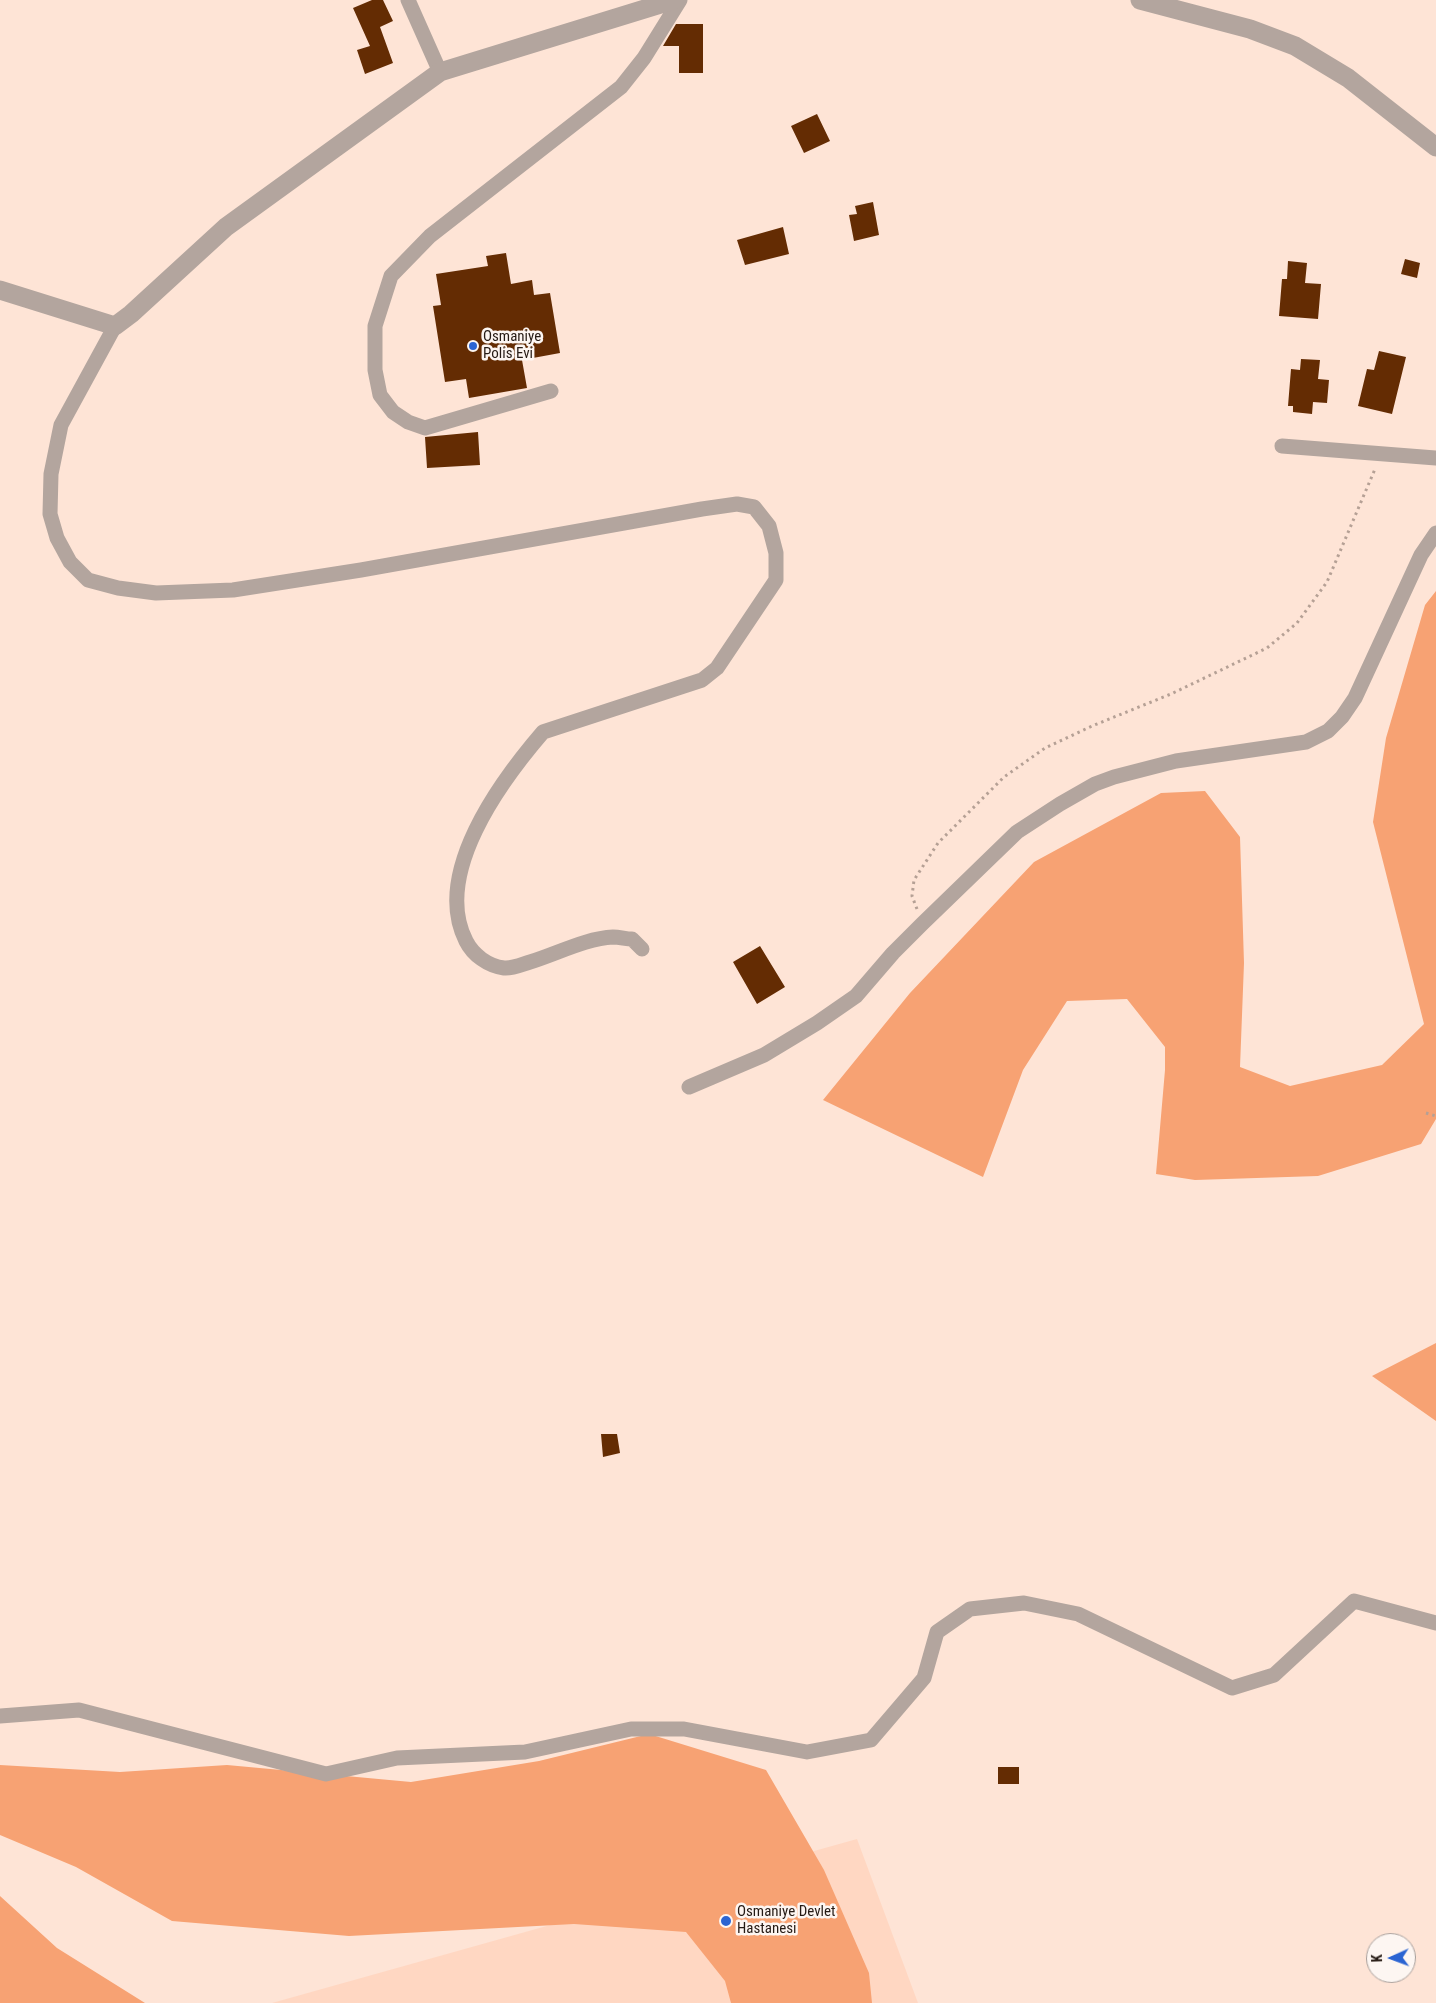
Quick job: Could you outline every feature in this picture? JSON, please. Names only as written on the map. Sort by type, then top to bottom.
[{"type":"street","points":[[408,0],[440,72]]},
{"type":"street","points":[[642,949],[632,939],[613,937],[506,968],[486,962],[470,949],[459,927],[456,893],[461,865],[481,818],[526,751],[542,732],[696,683],[717,668],[776,580],[776,553],[769,526],[754,507],[737,504],[702,509],[361,570],[233,590],[156,593],[118,588],[88,580],[70,562],[57,538],[50,514],[51,474],[61,425],[115,326],[131,314],[226,227],[440,72],[674,0]]},
{"type":"street","points":[[551,391],[425,428],[408,422],[393,412],[380,395],[375,370],[375,326],[388,285],[391,276],[430,236],[621,87],[644,58],[680,0]]},
{"type":"street","points":[[1140,0],[1250,29],[1295,46],[1348,78],[1436,146]]},
{"type":"street","points":[[0,290],[115,326]]},
{"type":"street","points":[[1282,446],[1436,458]]},
{"type":"street","points":[[689,1087],[764,1055],[817,1023],[856,996],[893,953],[1017,832],[1095,784],[1114,777],[1176,761],[1306,742],[1328,731],[1342,717],[1355,698],[1421,555],[1436,533]]},
{"type":"street","points":[[0,1716],[80,1710],[326,1774],[397,1758],[524,1752],[631,1729],[684,1729],[807,1752],[871,1740],[924,1678],[937,1632],[970,1609],[1024,1603],[1078,1614],[1232,1688],[1274,1675],[1354,1601],[1436,1623]]},
{"type":"path","points":[[922,924],[912,896],[914,880],[938,843],[1004,777],[1045,748],[1092,726],[1171,694],[1267,648],[1297,623],[1327,582],[1381,454]]},
{"type":"path","points":[[1426,1113],[1436,1116]]},
{"type":"shaded area","points":[[1436,591],[1436,1119],[1421,1144],[1318,1176],[1195,1180],[1156,1174],[1165,1070],[1165,1047],[1127,999],[1067,1001],[1023,1070],[983,1177],[823,1100],[910,993],[1034,862],[1161,793],[1205,791],[1240,837],[1244,963],[1240,1067],[1290,1086],[1382,1065],[1424,1024],[1373,822],[1386,738],[1425,605]]},
{"type":"shaded area","points":[[1436,1343],[1436,1421],[1372,1376]]},
{"type":"shaded area","points":[[649,1734],[766,1770],[824,1870],[869,1973],[872,2003],[731,2003],[725,1981],[686,1932],[574,1924],[349,1936],[172,1921],[76,1867],[0,1835],[0,1765],[120,1772],[227,1765],[411,1782],[539,1761]]},
{"type":"shaded area","name":"Osmaniye Devlet Hastanesi","points":[[857,1839],[918,2003],[272,2003]]},
{"type":"shaded area","points":[[0,1896],[57,1948],[145,2003],[0,2003]]},
{"type":"building","points":[[372,0],[383,0],[393,21],[380,27],[393,63],[365,74],[357,50],[370,46],[353,8]]},
{"type":"building","points":[[676,24],[703,24],[703,73],[679,73],[679,46],[663,46]]},
{"type":"building","points":[[817,114],[830,141],[804,153],[791,126]]},
{"type":"building","points":[[873,202],[879,235],[854,241],[849,215],[857,214],[855,206]]},
{"type":"building","points":[[783,227],[789,254],[745,265],[737,240]]},
{"type":"building","points":[[506,253],[511,284],[532,280],[534,295],[550,293],[560,353],[522,360],[527,388],[469,398],[466,379],[445,382],[433,306],[441,305],[436,274],[488,266],[486,256]]},
{"type":"building","points":[[1405,259],[1420,263],[1417,278],[1401,274]]},
{"type":"building","points":[[1288,261],[1307,263],[1305,283],[1321,284],[1318,319],[1279,316],[1282,279],[1287,279]]},
{"type":"building","points":[[1379,351],[1406,357],[1392,414],[1358,406],[1367,369],[1374,370]]},
{"type":"building","points":[[1301,359],[1320,360],[1318,379],[1329,380],[1327,403],[1313,402],[1312,414],[1293,412],[1293,406],[1288,406],[1291,369],[1300,370]]},
{"type":"building","points":[[478,432],[480,465],[427,468],[425,437]]},
{"type":"building","points":[[760,946],[785,987],[757,1004],[733,962]]},
{"type":"building","points":[[601,1434],[617,1434],[620,1453],[603,1457]]},
{"type":"building","points":[[998,1767],[1019,1767],[1019,1784],[998,1784]]},
{"type":"place","name":"Osmaniye Polis Evi","points":[[473,346]]},
{"type":"place","name":"Osmaniye Devlet Hastanesi","points":[[726,1921]]}]
